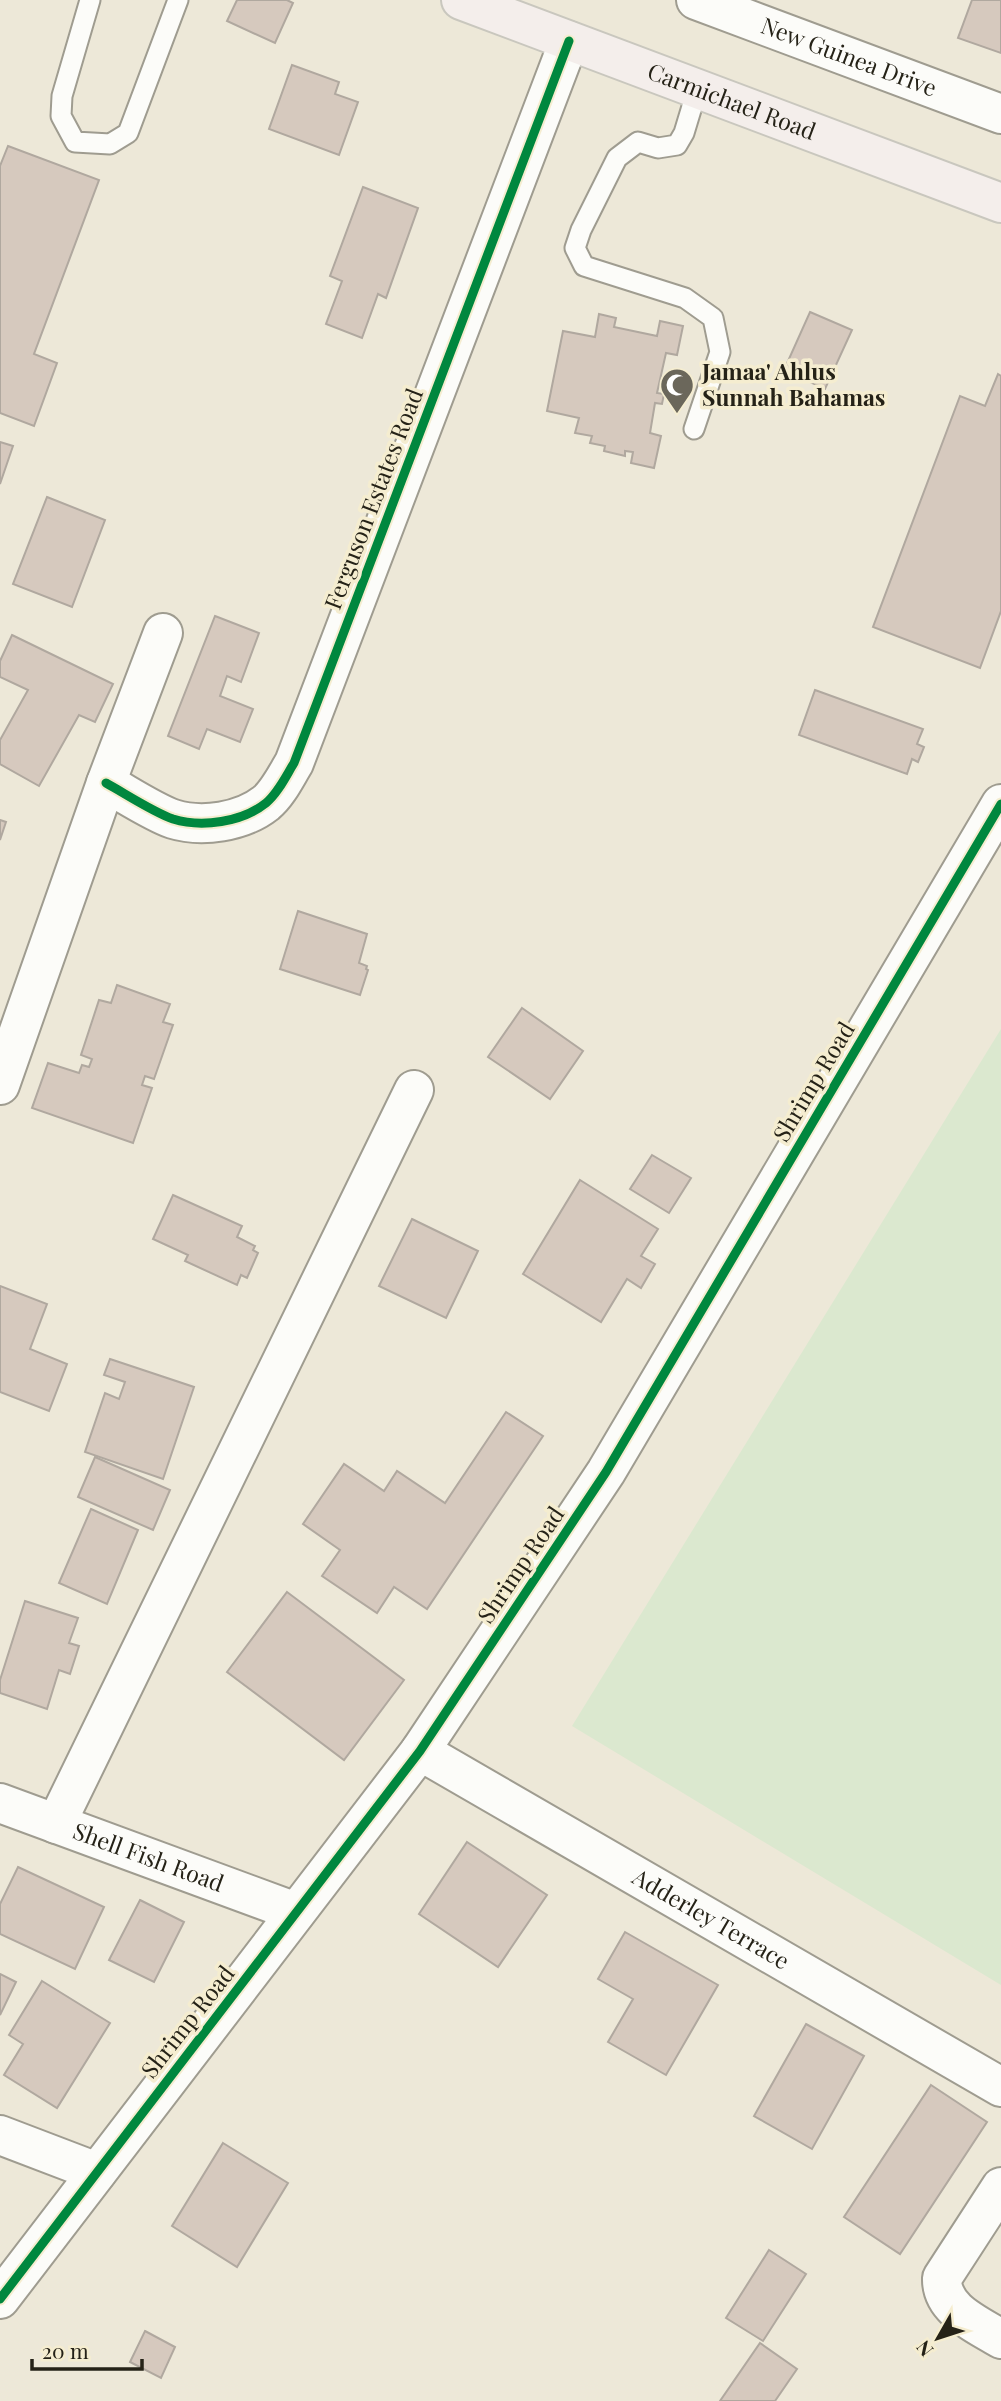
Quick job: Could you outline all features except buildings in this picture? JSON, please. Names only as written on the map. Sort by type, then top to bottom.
[{"type":"main road","name":"Carmichael Road","points":[[461,0],[1001,203]]},
{"type":"street","name":"New Guinea Drive","points":[[696,0],[1001,114]]},
{"type":"street","name":"Ferguson Estates Road","points":[[106,783],[173,819],[214,822],[251,812],[268,802],[281,785],[294,763],[569,41]]},
{"type":"street","points":[[0,1085],[106,783],[163,632]]},
{"type":"street","name":"Shrimp Road","points":[[0,2299],[420,1751],[606,1472],[1001,804]]},
{"type":"street","points":[[56,1824],[414,1090]]},
{"type":"street","name":"Adderley Terrace","points":[[420,1751],[1001,2087]]},
{"type":"street","name":"Shell Fish Road","points":[[0,1803],[296,1912]]},
{"type":"street","points":[[0,2135],[97,2172]]},
{"type":"street","points":[[1001,2188],[942,2278],[942,2291],[954,2309],[1001,2339]]},
{"type":"lane","points":[[90,0],[62,96],[61,116],[75,142],[110,144],[128,133],[178,0]]},
{"type":"lane","points":[[694,429],[720,352],[713,318],[685,298],[584,266],[575,248],[581,230],[617,158],[638,142],[658,148],[677,145],[684,133],[697,90]]},
{"type":"green space","points":[[1001,1029],[1001,1985],[572,1726]]},
{"type":"cycle path","points":[[106,783],[165,816],[196,823],[234,819],[256,810],[266,803],[281,784],[294,763],[569,41]]},
{"type":"cycle path","points":[[0,2299],[420,1751],[606,1472],[1001,804]]},
{"type":"place","name":"Jamaa' Ahlus Sunnah Bahamas","points":[[677,415]]}]
